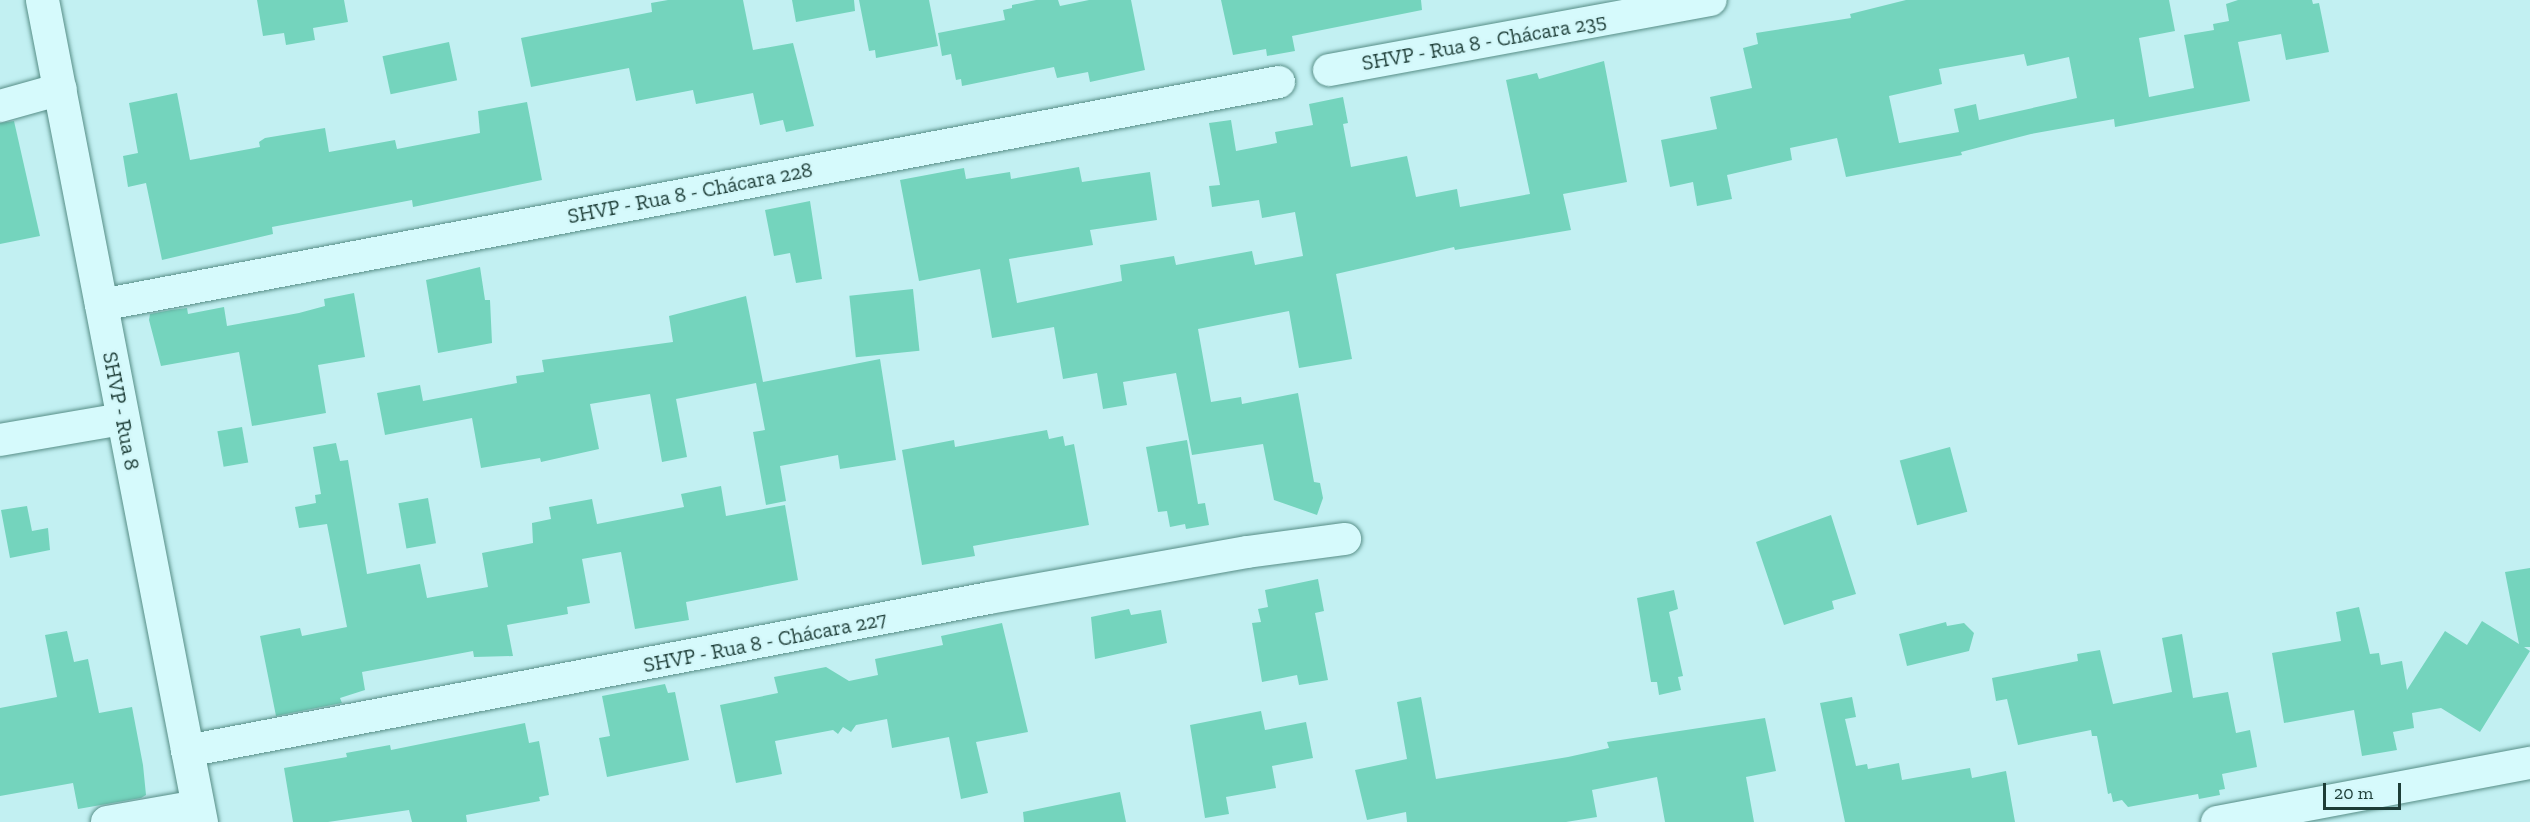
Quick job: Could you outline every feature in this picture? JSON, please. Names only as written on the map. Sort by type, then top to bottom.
[{"type":"street","name":"SHVP - Rua 8","points":[[42,0],[61,89],[199,814]]},
{"type":"street","name":"SHVP - Rua 8 - Chácara 235","points":[[1329,70],[1711,0]]},
{"type":"street","name":"SHVP - Rua 8 - Chácara 228","points":[[101,305],[1279,82]]},
{"type":"street","points":[[0,106],[61,89]]},
{"type":"street","points":[[0,440],[122,419]]},
{"type":"street","name":"SHVP - Rua 8 - Chácara 227","points":[[187,751],[989,598],[1247,552],[1345,539]]},
{"type":"street","points":[[2217,822],[2530,763]]},
{"type":"street","points":[[107,822],[199,814]]},
{"type":"building","points":[[257,0],[344,0],[348,22],[313,28],[315,40],[286,45],[284,33],[263,36]]},
{"type":"building","points":[[668,0],[743,0],[753,50],[793,43],[814,126],[786,132],[783,120],[760,125],[753,93],[696,104],[693,90],[636,101],[629,68],[531,87],[521,38],[652,12],[651,3]]},
{"type":"building","points":[[792,0],[854,0],[855,11],[796,22]]},
{"type":"building","points":[[859,0],[929,0],[938,46],[876,58],[875,50],[869,51]]},
{"type":"building","points":[[1036,0],[1058,0],[1060,6],[1089,0],[1131,0],[1145,70],[1090,82],[1088,72],[1057,78],[1054,67],[962,86],[961,79],[956,80],[951,54],[942,56],[938,33],[1005,20],[1003,10],[1012,8],[1012,5]]},
{"type":"building","points":[[1221,0],[1421,0],[1422,10],[1292,36],[1295,51],[1267,56],[1266,49],[1233,55]]},
{"type":"building","points":[[1906,0],[2169,0],[2175,31],[2139,38],[2149,97],[2194,88],[2184,35],[2214,30],[2213,24],[2229,21],[2226,4],[2238,0],[2312,0],[2313,4],[2319,3],[2329,52],[2286,60],[2281,34],[2238,42],[2250,101],[2115,127],[2114,119],[2031,134],[1961,152],[1962,155],[1846,177],[1837,138],[1790,148],[1792,160],[1727,175],[1732,199],[1697,206],[1693,182],[1670,187],[1661,140],[1717,129],[1710,97],[1752,88],[1743,48],[1758,44],[1756,33],[1851,18],[1850,14]],"holes":[[[2024,54],[2027,66],[2069,57],[2077,98],[1979,120],[1976,104],[1954,109],[1959,132],[1899,143],[1889,96],[1942,84],[1939,69]]]},
{"type":"building","points":[[449,42],[457,80],[391,94],[382,56]]},
{"type":"building","points":[[1604,61],[1627,182],[1563,194],[1571,230],[1455,250],[1454,247],[1336,274],[1352,359],[1299,368],[1289,311],[1198,329],[1211,402],[1241,397],[1242,404],[1298,393],[1314,482],[1320,483],[1323,498],[1317,515],[1274,500],[1263,444],[1192,455],[1176,373],[1123,382],[1127,405],[1103,409],[1097,373],[1063,379],[1054,327],[992,338],[980,269],[919,281],[900,180],[964,168],[966,179],[1010,172],[1011,179],[1079,167],[1082,182],[1150,172],[1157,220],[1090,230],[1093,245],[1009,259],[1017,303],[1122,281],[1120,265],[1174,256],[1176,265],[1252,251],[1255,265],[1303,256],[1295,212],[1262,218],[1259,200],[1212,207],[1209,186],[1220,185],[1209,123],[1231,120],[1236,151],[1277,143],[1275,132],[1313,125],[1309,104],[1343,97],[1348,123],[1343,124],[1351,167],[1407,156],[1416,197],[1457,189],[1460,207],[1530,194],[1506,80],[1537,73],[1539,79]]},
{"type":"building","points":[[177,93],[190,160],[260,147],[259,142],[265,138],[325,128],[329,152],[395,140],[397,149],[480,133],[478,111],[527,102],[542,180],[413,207],[412,200],[272,227],[273,234],[162,260],[146,183],[128,187],[123,156],[138,153],[129,103]]},
{"type":"building","points":[[14,121],[40,236],[0,244],[0,123]]},
{"type":"building","points":[[810,201],[822,279],[796,283],[790,253],[774,256],[765,210]]},
{"type":"building","points":[[480,267],[485,300],[490,300],[492,343],[438,353],[426,280]]},
{"type":"building","points":[[913,289],[919,351],[856,357],[849,296]]},
{"type":"building","points":[[354,293],[365,357],[318,365],[326,413],[252,426],[239,352],[161,366],[149,320],[150,314],[171,310],[187,308],[188,314],[224,307],[227,326],[299,313],[325,306],[324,299]]},
{"type":"building","points":[[746,296],[763,382],[880,359],[896,460],[840,469],[838,455],[780,466],[786,501],[766,505],[753,432],[765,430],[756,383],[676,399],[687,457],[662,462],[650,394],[590,404],[599,449],[541,462],[540,458],[481,468],[472,418],[385,435],[377,393],[420,385],[423,401],[517,383],[516,376],[544,372],[542,360],[673,342],[669,316]]},
{"type":"building","points":[[242,427],[248,462],[224,467],[217,431]]},
{"type":"building","points":[[1047,430],[1049,439],[1063,436],[1065,446],[1074,444],[1089,525],[973,546],[975,556],[922,565],[902,450],[954,440],[955,447]]},
{"type":"building","points":[[1187,440],[1198,504],[1205,503],[1209,525],[1186,529],[1185,524],[1170,527],[1167,511],[1158,512],[1146,447]]},
{"type":"building","points":[[336,443],[340,461],[348,460],[367,574],[420,564],[427,598],[488,587],[482,553],[533,543],[532,523],[551,519],[549,507],[592,499],[597,524],[684,507],[681,494],[721,486],[726,516],[785,505],[798,580],[686,602],[689,620],[635,629],[621,552],[582,559],[590,603],[567,607],[568,614],[507,625],[513,656],[474,657],[473,651],[362,672],[365,690],[340,698],[342,703],[276,716],[260,636],[300,628],[302,636],[347,627],[327,524],[299,528],[295,507],[316,503],[315,495],[321,494],[313,447]]},
{"type":"building","points":[[1950,447],[1967,512],[1917,525],[1900,460]]},
{"type":"building","points":[[428,498],[436,543],[406,549],[398,503]]},
{"type":"building","points":[[27,506],[32,531],[48,528],[50,550],[10,558],[1,510]]},
{"type":"building","points":[[1831,515],[1856,594],[1832,601],[1834,609],[1784,625],[1756,542]]},
{"type":"building","points":[[2530,568],[2530,647],[2524,647],[2530,651],[2480,732],[2441,708],[2412,713],[2414,728],[2393,732],[2397,750],[2362,756],[2354,710],[2284,723],[2272,653],[2341,641],[2336,612],[2359,607],[2370,654],[2379,653],[2381,665],[2402,661],[2407,690],[2445,631],[2467,645],[2482,621],[2519,644],[2505,572]]},
{"type":"building","points":[[1318,579],[1324,611],[1315,613],[1328,680],[1299,685],[1297,675],[1262,682],[1252,623],[1261,622],[1258,609],[1268,607],[1265,590]]},
{"type":"building","points":[[1674,590],[1678,609],[1669,612],[1683,676],[1678,677],[1681,690],[1659,695],[1657,682],[1651,682],[1637,598]]},
{"type":"building","points":[[1129,609],[1131,615],[1161,610],[1167,643],[1095,659],[1091,617]]},
{"type":"building","points":[[1946,622],[1947,626],[1964,623],[1974,633],[1969,651],[1907,666],[1899,634]]},
{"type":"building","points":[[1002,623],[1028,732],[976,742],[988,793],[961,799],[949,737],[892,748],[887,719],[856,725],[851,732],[843,727],[838,734],[833,730],[775,741],[782,774],[736,783],[720,705],[778,693],[774,677],[826,667],[849,681],[878,675],[875,659],[943,645],[941,636]]},
{"type":"building","points":[[67,631],[74,662],[88,659],[99,713],[132,707],[146,795],[141,798],[78,809],[73,783],[0,796],[0,708],[57,697],[45,635]]},
{"type":"building","points":[[2182,634],[2193,698],[2228,692],[2236,733],[2250,730],[2257,767],[2222,774],[2225,789],[2219,790],[2220,795],[2199,799],[2198,794],[2128,807],[2122,800],[2113,802],[2111,793],[2108,794],[2097,736],[2092,736],[2091,730],[2018,745],[2007,699],[1996,701],[1992,678],[2078,661],[2077,654],[2100,650],[2113,704],[2172,692],[2162,638]]},
{"type":"building","points":[[665,684],[668,693],[675,692],[689,760],[607,777],[599,738],[610,736],[602,696]]},
{"type":"building","points":[[1421,697],[1436,779],[1568,757],[1609,748],[1607,742],[1765,718],[1776,771],[1746,777],[1754,822],[1665,822],[1657,777],[1592,790],[1597,817],[1566,822],[1407,822],[1406,812],[1367,820],[1355,770],[1407,759],[1397,702]]},
{"type":"building","points":[[1852,697],[1856,717],[1845,719],[1856,766],[1867,764],[1868,769],[1899,763],[1902,780],[1970,768],[1972,778],[2006,771],[2015,822],[1845,822],[1820,703]]},
{"type":"building","points":[[1261,711],[1265,730],[1306,722],[1313,758],[1272,766],[1276,788],[1226,797],[1229,814],[1205,818],[1190,725]]},
{"type":"building","points":[[525,723],[529,743],[539,741],[549,795],[539,797],[540,801],[466,815],[467,822],[412,822],[409,810],[328,822],[293,822],[284,768],[347,757],[346,753],[390,745],[391,750]]},
{"type":"building","points":[[1120,792],[1126,822],[1024,822],[1023,812]]}]
